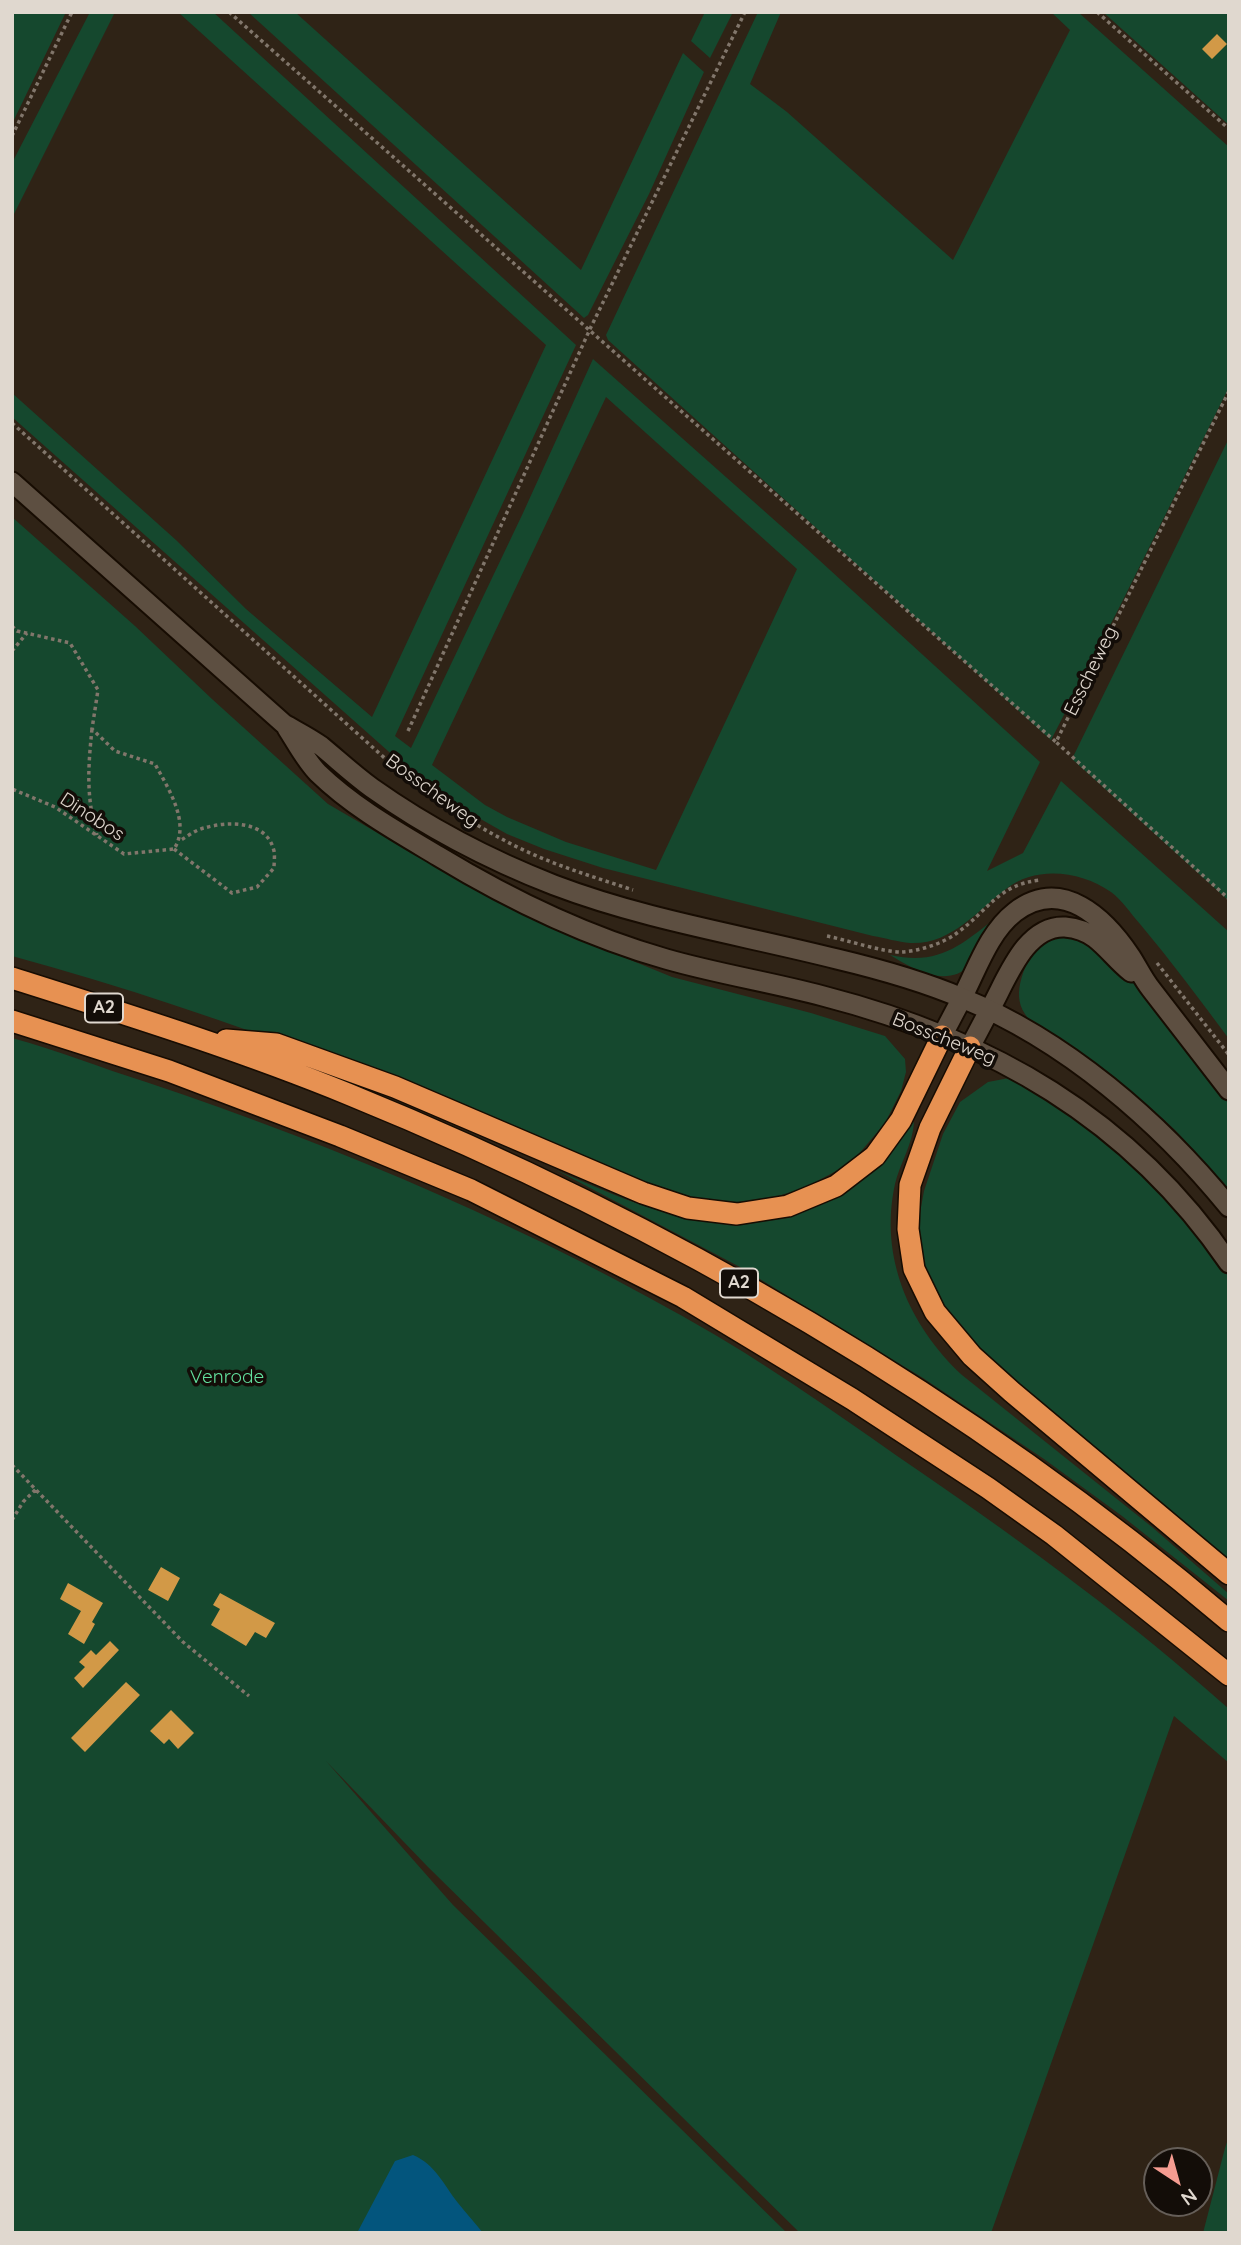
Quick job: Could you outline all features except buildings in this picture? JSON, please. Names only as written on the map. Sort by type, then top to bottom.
[{"type":"highway","name":"A2","points":[[12,978],[197,1037],[347,1094],[480,1151],[696,1258],[874,1362],[1012,1454],[1104,1521],[1229,1621]]},
{"type":"highway","name":"A2","points":[[12,1021],[169,1071],[340,1136],[471,1190],[683,1297],[852,1399],[988,1488],[1064,1543],[1229,1675]]},
{"type":"highway","name":"A2","points":[[197,1037],[276,1044],[395,1087],[643,1193],[688,1208],[737,1214],[788,1206],[836,1186],[875,1156],[901,1120],[942,1036]]},
{"type":"highway","points":[[970,1047],[930,1128],[910,1185],[908,1229],[914,1269],[934,1312],[972,1356],[1012,1392],[1229,1574]]},
{"type":"main road","name":"Bosscheweg","points":[[12,482],[284,724],[319,745],[371,788],[439,830],[486,856],[605,903],[684,925],[839,959],[962,998],[1035,1037],[1079,1066],[1140,1113],[1198,1169],[1229,1207]]},
{"type":"main road","name":"Bosscheweg","points":[[284,724],[316,772],[356,805],[489,887],[544,913],[666,959],[825,996],[942,1036],[1015,1069],[1070,1101],[1158,1174],[1206,1229],[1229,1263]]},
{"type":"main road","points":[[942,1036],[997,929],[1016,911],[1044,898],[1072,901],[1097,917],[1130,956],[1146,983],[1229,1090]]},
{"type":"main road","points":[[970,1047],[1024,947],[1039,933],[1061,927],[1079,929],[1095,938],[1120,964],[1146,983]]},
{"type":"path","points":[[12,136],[72,12]]},
{"type":"path","points":[[229,12],[1056,742],[1229,899]]},
{"type":"path","points":[[408,732],[590,329],[745,12]]},
{"type":"path","points":[[1097,12],[1229,129]]},
{"type":"path","name":"Esscheweg","points":[[1056,742],[1229,391]]},
{"type":"path","name":"Bosscheweg","points":[[12,423],[399,771],[453,810],[502,840],[557,865],[635,891]]},
{"type":"path","points":[[12,626],[16,631],[70,643],[98,690],[87,781],[90,812],[97,836]]},
{"type":"path","points":[[12,650],[27,633]]},
{"type":"path","points":[[92,730],[115,751],[155,764],[177,806],[179,841]]},
{"type":"path","name":"Dinobos","points":[[12,789],[55,807],[124,854],[174,849]]},
{"type":"path","points":[[227,823],[248,825],[263,833],[274,850],[274,868],[257,887],[232,893],[174,849],[179,841],[201,828],[227,823]]},
{"type":"path","points":[[826,936],[900,952],[929,947],[956,934]]},
{"type":"path","points":[[12,1465],[183,1642],[249,1696]]},
{"type":"path","points":[[12,1520],[23,1502],[36,1489]]},
{"type":"green space","points":[[12,12],[66,12],[12,124]]},
{"type":"green space","points":[[90,12],[115,12],[12,218],[12,163]]},
{"type":"green space","points":[[178,12],[213,12],[576,345],[395,736],[411,748],[593,359],[807,549],[1040,762],[987,871],[1023,853],[1061,781],[1229,932],[1229,1039],[1123,903],[1099,885],[1073,875],[1044,874],[1018,881],[951,933],[925,942],[910,943],[603,868],[507,834],[470,813],[406,767],[12,417],[12,393],[176,540],[246,609],[372,717],[546,345]],"holes":[[[606,397],[797,569],[656,870],[566,842],[507,817],[485,805],[432,765]]]},
{"type":"green space","points":[[248,12],[295,12],[581,270],[683,53],[704,72],[649,194],[588,315],[584,318]]},
{"type":"green space","points":[[705,12],[733,12],[710,58],[691,41]]},
{"type":"green space","points":[[758,12],[781,12],[750,84],[787,112],[953,260],[1070,30],[1051,12],[1078,12],[1229,147],[1229,387],[1051,740],[608,340],[606,335]]},
{"type":"green space","points":[[1103,12],[1229,12],[1229,125]]},
{"type":"green space","points":[[1229,438],[1229,901],[1072,759]]},
{"type":"green space","points":[[12,517],[328,804],[448,874],[567,934],[672,977],[811,1013],[885,1036],[905,1059],[906,1072],[901,1091],[885,1123],[857,1156],[840,1169],[804,1188],[762,1201],[696,1199],[651,1187],[255,1033],[94,979],[12,956]]},
{"type":"green space","points":[[997,917],[974,960],[961,972],[951,976],[919,971],[890,955],[922,958],[948,951]]},
{"type":"green space","points":[[1074,932],[1115,961],[1229,1104],[1229,1195],[1164,1119],[1085,1058],[1037,1028],[1025,1014],[1019,997],[1021,978],[1036,943]]},
{"type":"green space","name":"Venrode","points":[[12,1038],[220,1108],[366,1164],[510,1227],[649,1298],[770,1369],[1001,1529],[1118,1616],[1229,1709],[1229,1763],[1174,1716],[991,2233],[800,2233],[428,1867],[326,1761],[453,1905],[787,2233],[12,2233]]},
{"type":"green space","points":[[1009,1078],[1067,1112],[1116,1149],[1183,1215],[1229,1273],[1229,1570],[981,1364],[930,1300],[919,1242],[919,1218],[924,1191],[943,1134],[960,1102],[988,1082]]},
{"type":"green space","points":[[914,1122],[895,1184],[891,1238],[903,1288],[913,1312],[927,1334],[962,1375],[1152,1527],[1229,1594],[1229,1601],[1122,1516],[1044,1459],[923,1378],[740,1267],[556,1170],[637,1203],[679,1216],[722,1223],[787,1217]]},
{"type":"green space","points":[[1229,2136],[1228,2233],[1203,2233],[1207,2217],[1213,2217],[1213,2194]]},
{"type":"water","points":[[413,2155],[433,2169],[483,2233],[357,2233],[395,2161]]}]
